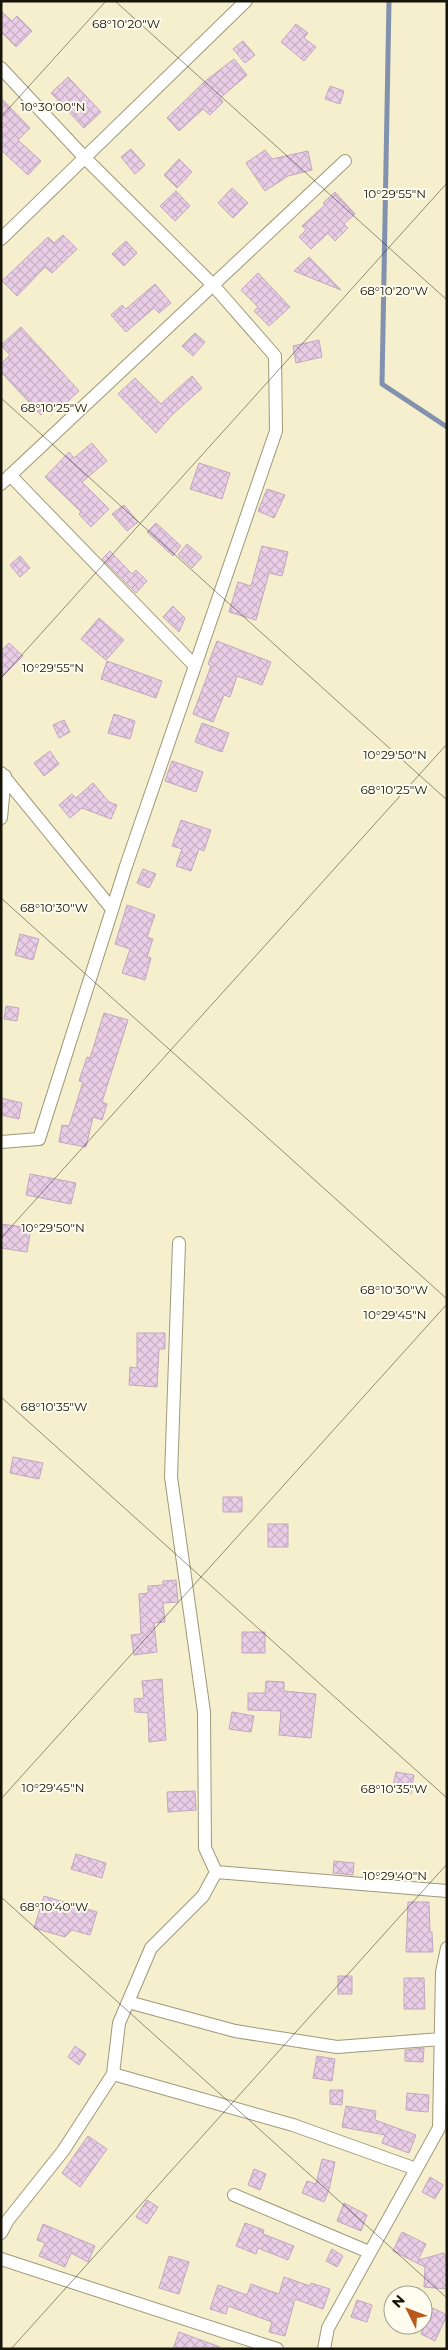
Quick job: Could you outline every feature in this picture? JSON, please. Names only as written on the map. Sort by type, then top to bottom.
[{"type":"street","points":[[1,239],[246,1]]},
{"type":"street","points":[[1,68],[85,158],[213,284],[275,356],[276,431],[112,910],[39,1140],[1,1142]]},
{"type":"street","points":[[196,666],[6,480],[345,161]]},
{"type":"street","points":[[3,775],[112,910]]},
{"type":"street","points":[[1,818],[3,775]]},
{"type":"street","points":[[179,1243],[171,1477],[204,1712],[205,1848],[216,1872]]},
{"type":"street","points":[[216,1872],[447,1891]]},
{"type":"street","points":[[1,2233],[8,2220],[63,2151],[113,2074],[118,2022],[151,1948],[203,1896],[216,1872]]},
{"type":"street","points":[[324,2349],[328,2328],[439,2128],[442,1972],[447,1948]]},
{"type":"street","points":[[128,2002],[235,2031],[337,2047],[441,2039]]},
{"type":"street","points":[[113,2074],[293,2125],[416,2169]]},
{"type":"street","points":[[234,2195],[369,2252]]},
{"type":"street","points":[[1,2259],[277,2349]]},
{"type":"building","points":[[1,11],[12,21],[17,16],[32,31],[16,47],[1,32]]},
{"type":"building","points":[[296,24],[308,33],[304,38],[316,47],[304,61],[281,42]]},
{"type":"building","points":[[243,41],[255,55],[245,63],[233,49]]},
{"type":"building","points":[[234,59],[247,75],[220,98],[223,102],[210,115],[203,109],[179,131],[167,118],[204,82]]},
{"type":"building","points":[[68,77],[101,112],[84,128],[51,93]]},
{"type":"building","points":[[330,86],[344,91],[340,104],[325,99]]},
{"type":"building","points":[[1,98],[30,128],[18,140],[41,161],[28,175],[1,150]]},
{"type":"building","points":[[131,149],[145,165],[135,174],[121,157]]},
{"type":"building","points":[[265,150],[272,159],[308,151],[312,170],[288,176],[265,191],[246,163]]},
{"type":"building","points":[[179,159],[192,172],[177,188],[164,175]]},
{"type":"building","points":[[232,188],[248,203],[233,218],[218,203]]},
{"type":"building","points":[[176,191],[190,206],[175,221],[160,206]]},
{"type":"building","points":[[335,192],[355,214],[344,224],[348,228],[335,241],[328,233],[311,249],[299,237],[306,230],[302,226],[325,205],[323,203]]},
{"type":"building","points":[[63,235],[77,249],[52,273],[45,267],[17,296],[2,281],[48,237],[54,243]]},
{"type":"building","points":[[126,241],[137,253],[124,266],[112,254]]},
{"type":"building","points":[[309,257],[341,290],[294,271]]},
{"type":"building","points":[[258,273],[290,307],[269,326],[254,311],[258,307],[241,290]]},
{"type":"building","points":[[155,284],[171,303],[159,313],[154,308],[126,332],[111,315],[122,305],[126,309]]},
{"type":"building","points":[[21,327],[79,391],[56,412],[50,407],[41,415],[1,372],[1,364],[10,355],[1,345]]},
{"type":"building","points":[[195,333],[205,342],[193,356],[182,346]]},
{"type":"building","points":[[319,340],[322,357],[296,363],[293,346]]},
{"type":"building","points":[[192,376],[202,388],[172,415],[156,433],[118,394],[135,378],[161,404]]},
{"type":"building","points":[[92,443],[107,461],[82,482],[109,509],[91,527],[79,514],[81,512],[45,477],[69,452],[74,458]]},
{"type":"building","points":[[199,463],[230,473],[222,499],[190,489]]},
{"type":"building","points":[[267,489],[285,495],[274,518],[258,511]]},
{"type":"building","points":[[124,505],[138,522],[127,531],[112,514]]},
{"type":"building","points":[[156,523],[181,546],[173,556],[147,532]]},
{"type":"building","points":[[187,544],[202,557],[192,568],[178,555]]},
{"type":"building","points":[[262,546],[288,552],[282,576],[269,573],[256,620],[229,612],[238,582],[251,586]]},
{"type":"building","points":[[110,551],[132,574],[136,570],[147,581],[136,593],[102,559]]},
{"type":"building","points":[[20,556],[30,568],[20,577],[10,565]]},
{"type":"building","points":[[173,606],[185,618],[179,632],[163,617]]},
{"type":"building","points":[[99,618],[124,640],[106,660],[81,639]]},
{"type":"building","points":[[217,641],[271,662],[262,685],[237,676],[230,697],[224,695],[213,722],[193,714],[211,666],[208,664]]},
{"type":"building","points":[[9,643],[23,656],[1,678],[1,651]]},
{"type":"building","points":[[107,661],[162,681],[156,698],[101,679]]},
{"type":"building","points":[[114,714],[135,721],[130,739],[108,733]]},
{"type":"building","points":[[64,720],[70,732],[59,738],[53,725]]},
{"type":"building","points":[[202,723],[229,733],[222,752],[195,742]]},
{"type":"building","points":[[50,751],[59,764],[44,776],[34,763]]},
{"type":"building","points":[[172,761],[203,772],[196,792],[165,781]]},
{"type":"building","points":[[93,783],[109,802],[117,805],[111,819],[82,808],[70,818],[59,805],[72,794],[76,798]]},
{"type":"building","points":[[181,820],[211,830],[204,851],[199,849],[191,871],[176,866],[182,849],[172,846]]},
{"type":"building","points":[[143,869],[156,874],[149,888],[137,883]]},
{"type":"building","points":[[127,905],[155,915],[147,937],[153,939],[147,957],[151,958],[145,980],[122,973],[130,949],[115,944]]},
{"type":"building","points":[[20,934],[39,939],[33,960],[15,955]]},
{"type":"building","points":[[6,1006],[19,1008],[17,1021],[4,1019]]},
{"type":"building","points":[[104,1013],[128,1020],[102,1102],[107,1104],[102,1120],[93,1117],[86,1147],[59,1142],[62,1125],[69,1126],[83,1082],[79,1081],[87,1057],[90,1058]]},
{"type":"building","points":[[1,1098],[22,1103],[19,1119],[1,1115]]},
{"type":"building","points":[[30,1174],[76,1183],[71,1204],[26,1195]]},
{"type":"building","points":[[1,1224],[31,1228],[27,1252],[1,1248]]},
{"type":"building","points":[[137,1333],[165,1333],[165,1349],[159,1349],[157,1387],[129,1385],[130,1367],[137,1368]]},
{"type":"building","points":[[13,1457],[43,1463],[39,1479],[10,1473]]},
{"type":"building","points":[[223,1497],[242,1497],[242,1512],[223,1512]]},
{"type":"building","points":[[268,1524],[288,1524],[288,1547],[268,1547]]},
{"type":"building","points":[[176,1580],[178,1602],[163,1603],[165,1622],[154,1623],[157,1652],[134,1655],[131,1635],[141,1634],[139,1594],[148,1593],[148,1586],[163,1585],[163,1581]]},
{"type":"building","points":[[242,1632],[265,1632],[265,1653],[242,1653]]},
{"type":"building","points":[[162,1679],[166,1740],[149,1742],[148,1713],[135,1712],[134,1699],[144,1698],[142,1681]]},
{"type":"building","points":[[266,1681],[284,1682],[284,1691],[316,1694],[311,1738],[279,1735],[281,1711],[248,1710],[248,1693],[265,1693]]},
{"type":"building","points":[[232,1712],[254,1716],[251,1732],[229,1729]]},
{"type":"building","points":[[396,1772],[414,1775],[411,1794],[392,1790]]},
{"type":"building","points":[[195,1791],[196,1810],[168,1812],[167,1792]]},
{"type":"building","points":[[76,1854],[106,1863],[102,1878],[71,1869]]},
{"type":"building","points":[[334,1861],[354,1863],[353,1875],[333,1873]]},
{"type":"building","points":[[44,1896],[97,1912],[90,1935],[72,1930],[65,1937],[34,1928]]},
{"type":"building","points":[[408,1902],[429,1902],[433,1952],[406,1952]]},
{"type":"building","points":[[338,1976],[352,1976],[352,1994],[338,1994]]},
{"type":"building","points":[[404,1978],[424,1978],[425,2009],[404,2009]]},
{"type":"building","points":[[75,2046],[86,2054],[79,2065],[68,2057]]},
{"type":"building","points":[[424,2048],[423,2062],[405,2061],[405,2050]]},
{"type":"building","points":[[317,2056],[335,2059],[332,2081],[313,2078]]},
{"type":"building","points":[[330,2090],[343,2090],[342,2105],[330,2104]]},
{"type":"building","points":[[407,2093],[429,2095],[428,2112],[406,2110]]},
{"type":"building","points":[[346,2106],[376,2111],[375,2120],[416,2135],[409,2153],[382,2143],[385,2135],[342,2127]]},
{"type":"building","points":[[88,2136],[107,2149],[80,2187],[62,2173]]},
{"type":"building","points":[[322,2159],[335,2162],[329,2190],[324,2202],[302,2193],[307,2181],[316,2184]]},
{"type":"building","points":[[254,2169],[266,2174],[260,2190],[248,2185]]},
{"type":"building","points":[[430,2177],[443,2185],[435,2199],[422,2192]]},
{"type":"building","points":[[147,2200],[158,2207],[147,2224],[136,2217]]},
{"type":"building","points":[[344,2203],[367,2215],[361,2231],[337,2221]]},
{"type":"building","points":[[245,2223],[264,2230],[263,2234],[294,2246],[288,2260],[258,2248],[256,2254],[236,2246]]},
{"type":"building","points":[[43,2224],[95,2246],[88,2262],[71,2253],[65,2267],[39,2256],[45,2243],[37,2240]]},
{"type":"building","points":[[402,2232],[426,2244],[418,2260],[444,2253],[447,2264],[447,2289],[433,2288],[433,2285],[424,2285],[425,2267],[393,2251]]},
{"type":"building","points":[[332,2249],[343,2256],[337,2267],[326,2261]]},
{"type":"building","points":[[169,2256],[189,2262],[179,2294],[159,2288]]},
{"type":"building","points":[[284,2277],[310,2286],[311,2283],[330,2289],[323,2309],[295,2299],[285,2336],[269,2332],[272,2322],[228,2306],[226,2314],[210,2309],[218,2285],[247,2295],[251,2284],[279,2294]]},
{"type":"building","points":[[357,2300],[372,2305],[367,2322],[351,2317]]},
{"type":"building","points":[[433,2308],[447,2315],[435,2341],[423,2335],[433,2335]]},
{"type":"building","points":[[179,2332],[220,2347],[220,2349],[173,2349]]},
{"type":"waterway","points":[[389,1],[382,384],[447,427]]}]
